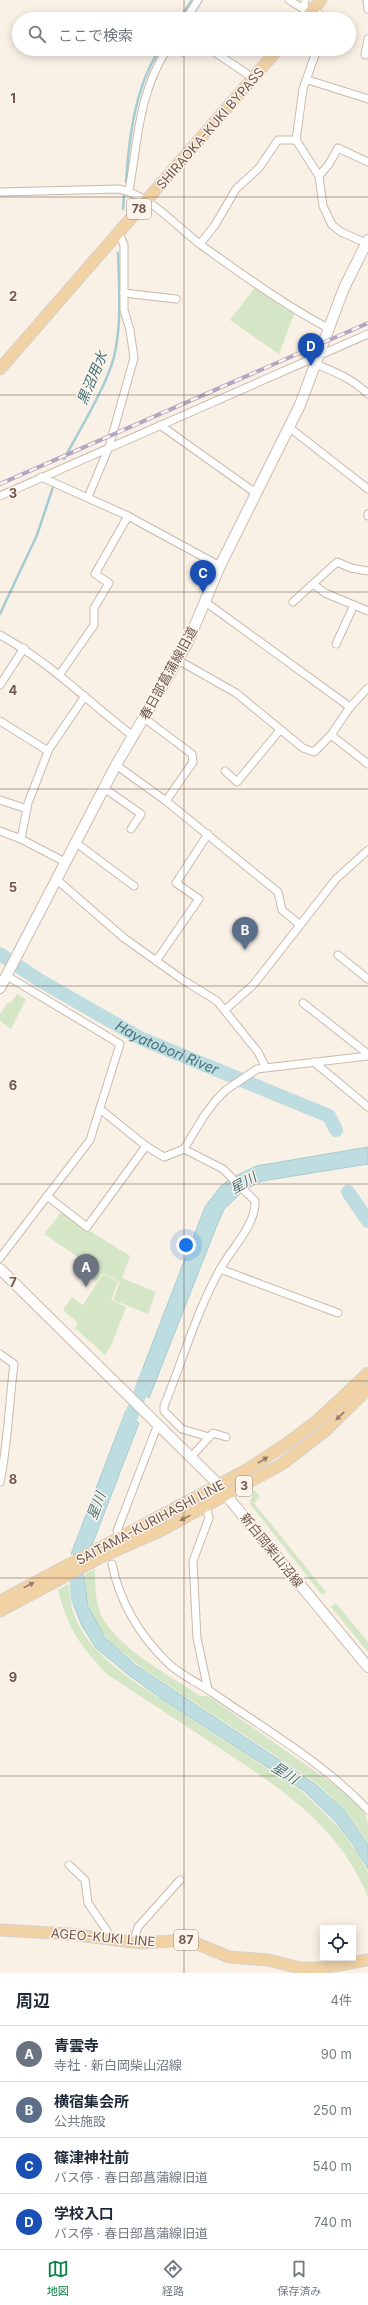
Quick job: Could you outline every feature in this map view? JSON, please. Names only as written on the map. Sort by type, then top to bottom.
[{"type":"main road","name":"SHIRAOKA-KUKI BYPASS","points":[[0,369],[272,56]]},
{"type":"main road","name":"SAITAMA-KURIHASHI LINE","points":[[0,1601],[56,1576],[104,1551],[271,1455],[304,1432],[368,1373]]},
{"type":"main road","name":"SAITAMA-KURIHASHI LINE","points":[[104,1551],[162,1530],[227,1496],[282,1464],[325,1431],[368,1389]]},
{"type":"main road","name":"SAITAMA-KURIHASHI LINE","points":[[0,1611],[56,1576]]},
{"type":"main road","name":"AGEO-KUKI LINE","points":[[0,1930],[69,1934],[133,1942],[188,1940],[229,1957],[268,1960],[300,1968],[322,1968],[368,1960]]},
{"type":"street","points":[[190,12],[198,0]]},
{"type":"street","points":[[289,0],[311,10]]},
{"type":"street","points":[[305,0],[311,10]]},
{"type":"street","points":[[367,0],[368,9]]},
{"type":"street","points":[[365,55],[368,39]]},
{"type":"street","points":[[129,191],[142,106],[153,72],[163,56]]},
{"type":"street","points":[[220,56],[253,78]]},
{"type":"street","points":[[315,56],[304,89],[296,140],[319,176],[323,206],[332,225],[341,232],[367,244]]},
{"type":"street","points":[[308,80],[368,99]]},
{"type":"street","points":[[200,244],[215,225],[236,189],[259,168],[278,140],[296,140]]},
{"type":"street","points":[[319,176],[329,164],[338,148],[368,162]]},
{"type":"street","points":[[0,192],[129,191],[146,202],[200,244],[328,328]]},
{"type":"street","points":[[88,497],[109,447],[134,358],[130,330],[124,310],[124,245],[119,233]]},
{"type":"street","name":"春日部菖蒲線旧道","points":[[0,988],[116,765],[178,660],[192,632],[220,566],[290,428],[344,288],[367,244]]},
{"type":"street","points":[[124,293],[176,299]]},
{"type":"street","points":[[0,496],[160,425],[317,360],[368,334]]},
{"type":"street","points":[[317,360],[358,384],[368,394]]},
{"type":"street","points":[[160,425],[257,494]]},
{"type":"street","points":[[290,428],[368,489]]},
{"type":"street","points":[[41,477],[128,516],[220,566]]},
{"type":"street","points":[[60,674],[94,625],[94,608],[109,583],[95,574],[128,516]]},
{"type":"street","points":[[293,602],[337,562],[352,568],[368,571]]},
{"type":"street","points":[[313,584],[325,593],[368,611]]},
{"type":"street","points":[[204,602],[350,707]]},
{"type":"street","points":[[336,644],[354,605]]},
{"type":"street","points":[[0,635],[24,648],[60,674],[133,736]]},
{"type":"street","points":[[0,685],[24,648]]},
{"type":"street","points":[[178,660],[236,692],[303,748],[314,752],[332,735],[350,707],[368,688]]},
{"type":"street","points":[[21,838],[27,809],[48,751],[85,696]]},
{"type":"street","points":[[144,718],[192,754],[193,762],[166,801]]},
{"type":"street","points":[[0,721],[48,751]]},
{"type":"street","points":[[225,771],[237,782],[280,730]]},
{"type":"street","points":[[332,735],[368,764]]},
{"type":"street","points":[[116,765],[166,801],[278,892],[282,910],[299,924]]},
{"type":"street","points":[[104,788],[141,814],[131,829]]},
{"type":"street","points":[[0,800],[27,809]]},
{"type":"street","points":[[0,831],[21,838],[65,862]]},
{"type":"street","points":[[156,961],[199,899],[176,883],[208,834]]},
{"type":"street","points":[[75,842],[134,886]]},
{"type":"street","points":[[225,1010],[254,984],[299,924],[336,879],[368,850]]},
{"type":"street","points":[[56,879],[124,938],[156,961],[209,995],[225,1010],[258,1052],[265,1066]]},
{"type":"street","points":[[338,955],[368,979]]},
{"type":"street","points":[[0,1258],[90,1140],[120,1044],[8,973]]},
{"type":"street","points":[[303,1003],[368,1055]]},
{"type":"street","points":[[100,1110],[146,1146],[164,1157],[184,1149],[204,1116],[226,1090],[250,1073],[265,1066],[314,1062],[368,1055]]},
{"type":"street","points":[[314,1062],[368,1107]]},
{"type":"street","points":[[47,1196],[87,1228],[146,1146]]},
{"type":"street","points":[[184,1149],[223,1169],[253,1198],[255,1205],[251,1219],[220,1269],[210,1291],[164,1411],[182,1429],[209,1438]]},
{"type":"street","name":"新白岡柴山沼線","points":[[0,1269],[219,1486],[368,1667]]},
{"type":"street","points":[[220,1269],[338,1312]]},
{"type":"street","points":[[0,1354],[14,1364],[8,1410],[5,1457],[0,1482]]},
{"type":"street","points":[[117,1531],[156,1422]]},
{"type":"street","points":[[191,1457],[213,1433],[226,1436]]},
{"type":"street","points":[[206,1507],[209,1518],[194,1561],[197,1638],[208,1690]]},
{"type":"street","points":[[112,1564],[116,1584],[130,1615],[140,1632],[169,1665],[208,1690],[333,1778],[368,1810]]},
{"type":"street","points":[[68,1865],[85,1880],[88,1904],[107,1931],[107,1939]]},
{"type":"street","points":[[133,1942],[138,1927],[180,1880]]},
{"type":"green space","points":[[256,286],[295,312],[279,354],[230,320]]},
{"type":"green space","points":[[17,994],[26,999],[11,1029],[0,1021],[0,1014],[8,1002],[11,1003]]},
{"type":"green space","points":[[62,1211],[85,1228],[130,1256],[122,1278],[156,1292],[148,1314],[113,1300],[120,1282],[102,1273],[96,1282],[78,1269],[84,1261],[44,1234]]},
{"type":"green space","points":[[103,1274],[118,1282],[111,1300],[126,1307],[111,1346],[105,1355],[75,1328],[78,1323],[63,1310],[72,1297],[83,1305]]},
{"type":"green space","points":[[255,1490],[260,1497],[254,1503],[326,1592],[322,1595],[250,1504],[253,1492]]},
{"type":"green space","points":[[95,1569],[95,1586],[98,1607],[107,1625],[117,1637],[144,1659],[200,1696],[208,1696],[343,1791],[364,1811],[368,1823],[368,1843],[345,1810],[315,1782],[142,1668],[109,1641],[95,1623],[88,1602],[85,1574]]},
{"type":"green space","points":[[68,1584],[72,1609],[75,1617],[85,1636],[98,1652],[130,1679],[300,1790],[339,1828],[356,1850],[368,1872],[368,1897],[355,1871],[341,1849],[324,1828],[305,1810],[263,1777],[108,1675],[98,1665],[76,1636],[66,1615],[58,1590]]},
{"type":"green space","points":[[336,1603],[368,1642],[368,1652],[331,1607]]},
{"type":"water","points":[[368,1147],[368,1164],[262,1181],[248,1188],[236,1176],[256,1166]]},
{"type":"water","points":[[229,1180],[241,1193],[224,1209],[149,1398],[136,1386],[205,1207],[221,1186]]},
{"type":"water","points":[[126,1410],[139,1423],[92,1545],[71,1554]]},
{"type":"water","points":[[84,1576],[88,1606],[105,1638],[137,1666],[314,1783],[344,1810],[368,1845],[368,1869],[353,1844],[334,1820],[304,1791],[165,1701],[130,1676],[96,1648],[82,1626],[74,1606],[70,1583]]},
{"type":"waterway","name":"黒沼用水","points":[[184,12],[192,0]]},
{"type":"waterway","name":"黒沼用水","points":[[126,182],[131,130],[139,96],[151,64],[156,56]]},
{"type":"waterway","name":"黒沼用水","points":[[123,209],[124,196]]},
{"type":"waterway","name":"黒沼用水","points":[[64,459],[99,395],[114,357],[117,344],[119,318],[118,253]]},
{"type":"waterway","name":"黒沼用水","points":[[0,614],[37,535],[53,487]]},
{"type":"waterway","name":"Hayatobori River","points":[[0,954],[39,980],[142,1039],[329,1116],[336,1130]]},
{"type":"waterway","points":[[348,1192],[368,1221]]},
{"type":"waterway","name":"星川","points":[[125,1432],[148,1373]]},
{"type":"waterway","name":"星川","points":[[78,1599],[78,1566],[86,1533]]},
{"type":"railway","points":[[0,484],[368,323]]},
{"type":"place","name":"学校入口","points":[[311,366]]},
{"type":"place","name":"篠津神社前","points":[[203,593]]},
{"type":"place","name":"横宿集会所","points":[[245,950]]},
{"type":"place","name":"青雲寺","points":[[86,1287]]}]
